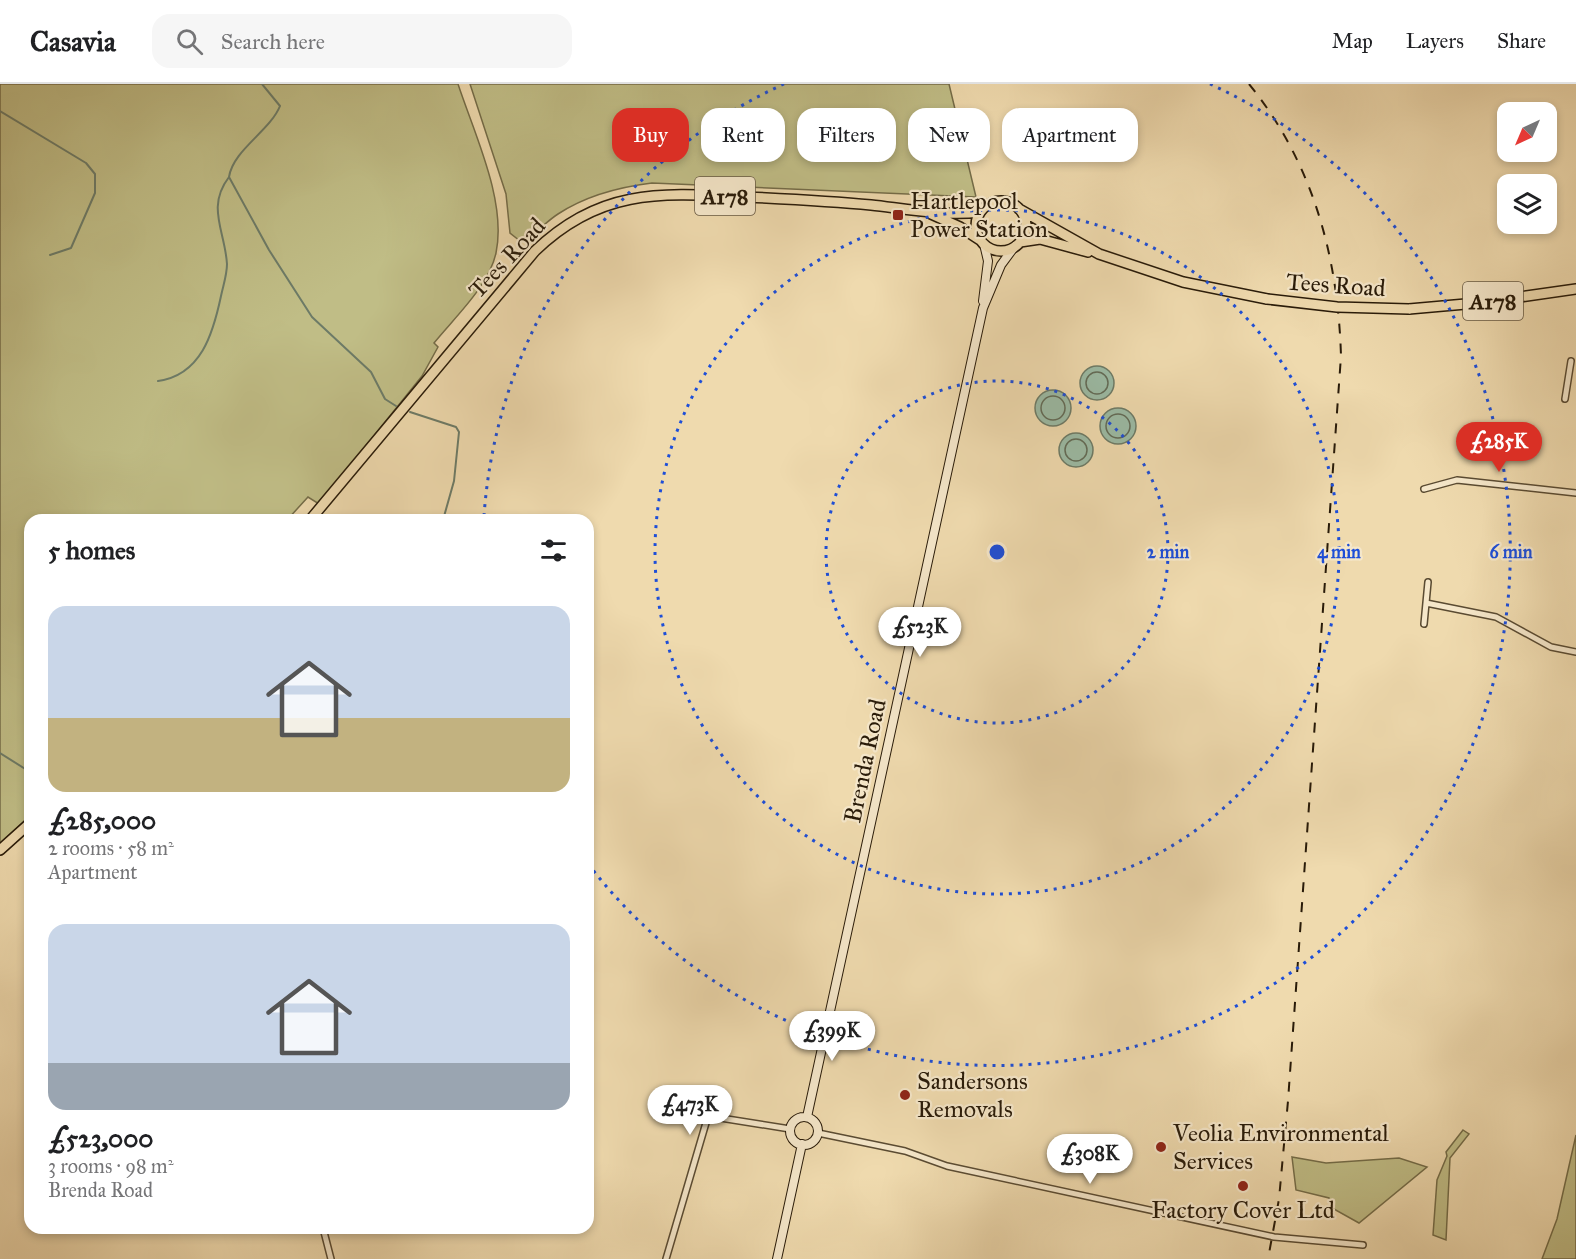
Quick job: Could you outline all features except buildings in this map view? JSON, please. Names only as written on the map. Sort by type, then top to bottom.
[{"type":"main road","name":"Tees Road","points":[[315,514],[519,269],[555,233],[577,217],[625,199],[663,194],[806,200],[929,213],[980,212]]},
{"type":"main road","name":"A178","points":[[980,212],[987,205],[1001,201],[1019,209]]},
{"type":"main road","name":"Tees Road","points":[[1019,209],[1099,254]]},
{"type":"main road","points":[[1018,244],[1026,228],[1019,209]]},
{"type":"main road","points":[[980,212],[977,232],[983,242]]},
{"type":"main road","name":"Tees Road","points":[[929,213],[960,227],[983,242]]},
{"type":"main road","name":"Tees Road","points":[[1018,244],[1040,239],[1099,254],[1183,282],[1267,299],[1337,307],[1409,309],[1477,303],[1576,289]]},
{"type":"main road","name":"A178","points":[[983,242],[995,250],[1005,250],[1018,244]]},
{"type":"main road","name":"Brenda Road","points":[[807,1117],[983,308],[987,261],[983,242]]},
{"type":"main road","name":"Brenda Road","points":[[983,308],[1001,265],[1018,244]]},
{"type":"main road","points":[[0,850],[24,828]]},
{"type":"main road","points":[[807,1117],[817,1126],[818,1133],[810,1144],[802,1144],[791,1136],[790,1129],[795,1119],[807,1117]]},
{"type":"main road","points":[[777,1259],[802,1144]]},
{"type":"street","points":[[1565,399],[1573,376],[1571,361]]},
{"type":"street","points":[[1424,489],[1456,480],[1576,493]]},
{"type":"street","points":[[1424,624],[1428,582]]},
{"type":"street","points":[[1426,603],[1496,617],[1551,647],[1576,652]]},
{"type":"street","points":[[666,1259],[708,1116],[790,1129]]},
{"type":"street","points":[[818,1133],[905,1151],[947,1166],[1274,1237],[1363,1245]]},
{"type":"street","points":[[325,1234],[331,1259]]},
{"type":"shaded area","points":[[0,84],[458,84],[493,190],[498,233],[496,253],[479,289],[434,343],[438,347],[422,376],[319,504],[308,497],[292,514],[24,514],[24,821],[0,843]]},
{"type":"shaded area","points":[[470,84],[949,84],[955,108],[908,108],[908,162],[968,162],[976,197],[652,183],[615,190],[580,202],[558,214],[531,236],[520,241],[510,233],[506,194]]},
{"type":"shaded area","points":[[1463,1130],[1469,1134],[1450,1158],[1446,1240],[1433,1235],[1437,1180],[1447,1156],[1446,1152]]},
{"type":"shaded area","points":[[1576,1135],[1576,1259],[1542,1259],[1557,1219]]},
{"type":"shaded area","points":[[1292,1157],[1326,1163],[1399,1158],[1427,1167],[1359,1223],[1332,1208],[1329,1198],[1296,1190]]},
{"type":"water","points":[[1097,366],[1109,371],[1114,383],[1109,395],[1097,400],[1085,395],[1080,383],[1085,371]]},
{"type":"water","points":[[1053,390],[1065,396],[1071,408],[1065,420],[1053,426],[1041,420],[1035,408],[1041,396]]},
{"type":"water","points":[[1118,408],[1131,413],[1136,426],[1131,439],[1118,444],[1105,439],[1100,426],[1105,413]]},
{"type":"water","points":[[1076,433],[1088,438],[1093,450],[1088,462],[1076,467],[1064,462],[1059,450],[1064,438]]},
{"type":"waterway","points":[[262,84],[280,106],[268,124],[237,158],[229,177],[269,250],[312,317],[371,372],[385,399],[396,406]]},
{"type":"waterway","points":[[0,111],[86,163],[95,174],[95,193],[71,248],[50,255]]},
{"type":"waterway","points":[[158,381],[185,371],[195,361],[203,350],[214,324],[227,264],[219,219],[219,199],[222,188],[229,177]]},
{"type":"waterway","points":[[410,412],[456,427],[459,432],[454,481],[445,514]]},
{"type":"waterway","points":[[0,753],[24,768]]},
{"type":"railway","points":[[1249,84],[1271,114],[1290,146],[1318,212],[1334,282],[1341,356],[1288,1101],[1279,1199],[1268,1259]]},
{"type":"place","name":"Hartlepool Power Station","points":[[898,215]]},
{"type":"place","name":"Sandersons Removals","points":[[905,1095]]},
{"type":"place","name":"Veolia Environmental Services","points":[[1161,1147]]},
{"type":"place","name":"Factory Cover Ltd","points":[[1243,1186]]}]
